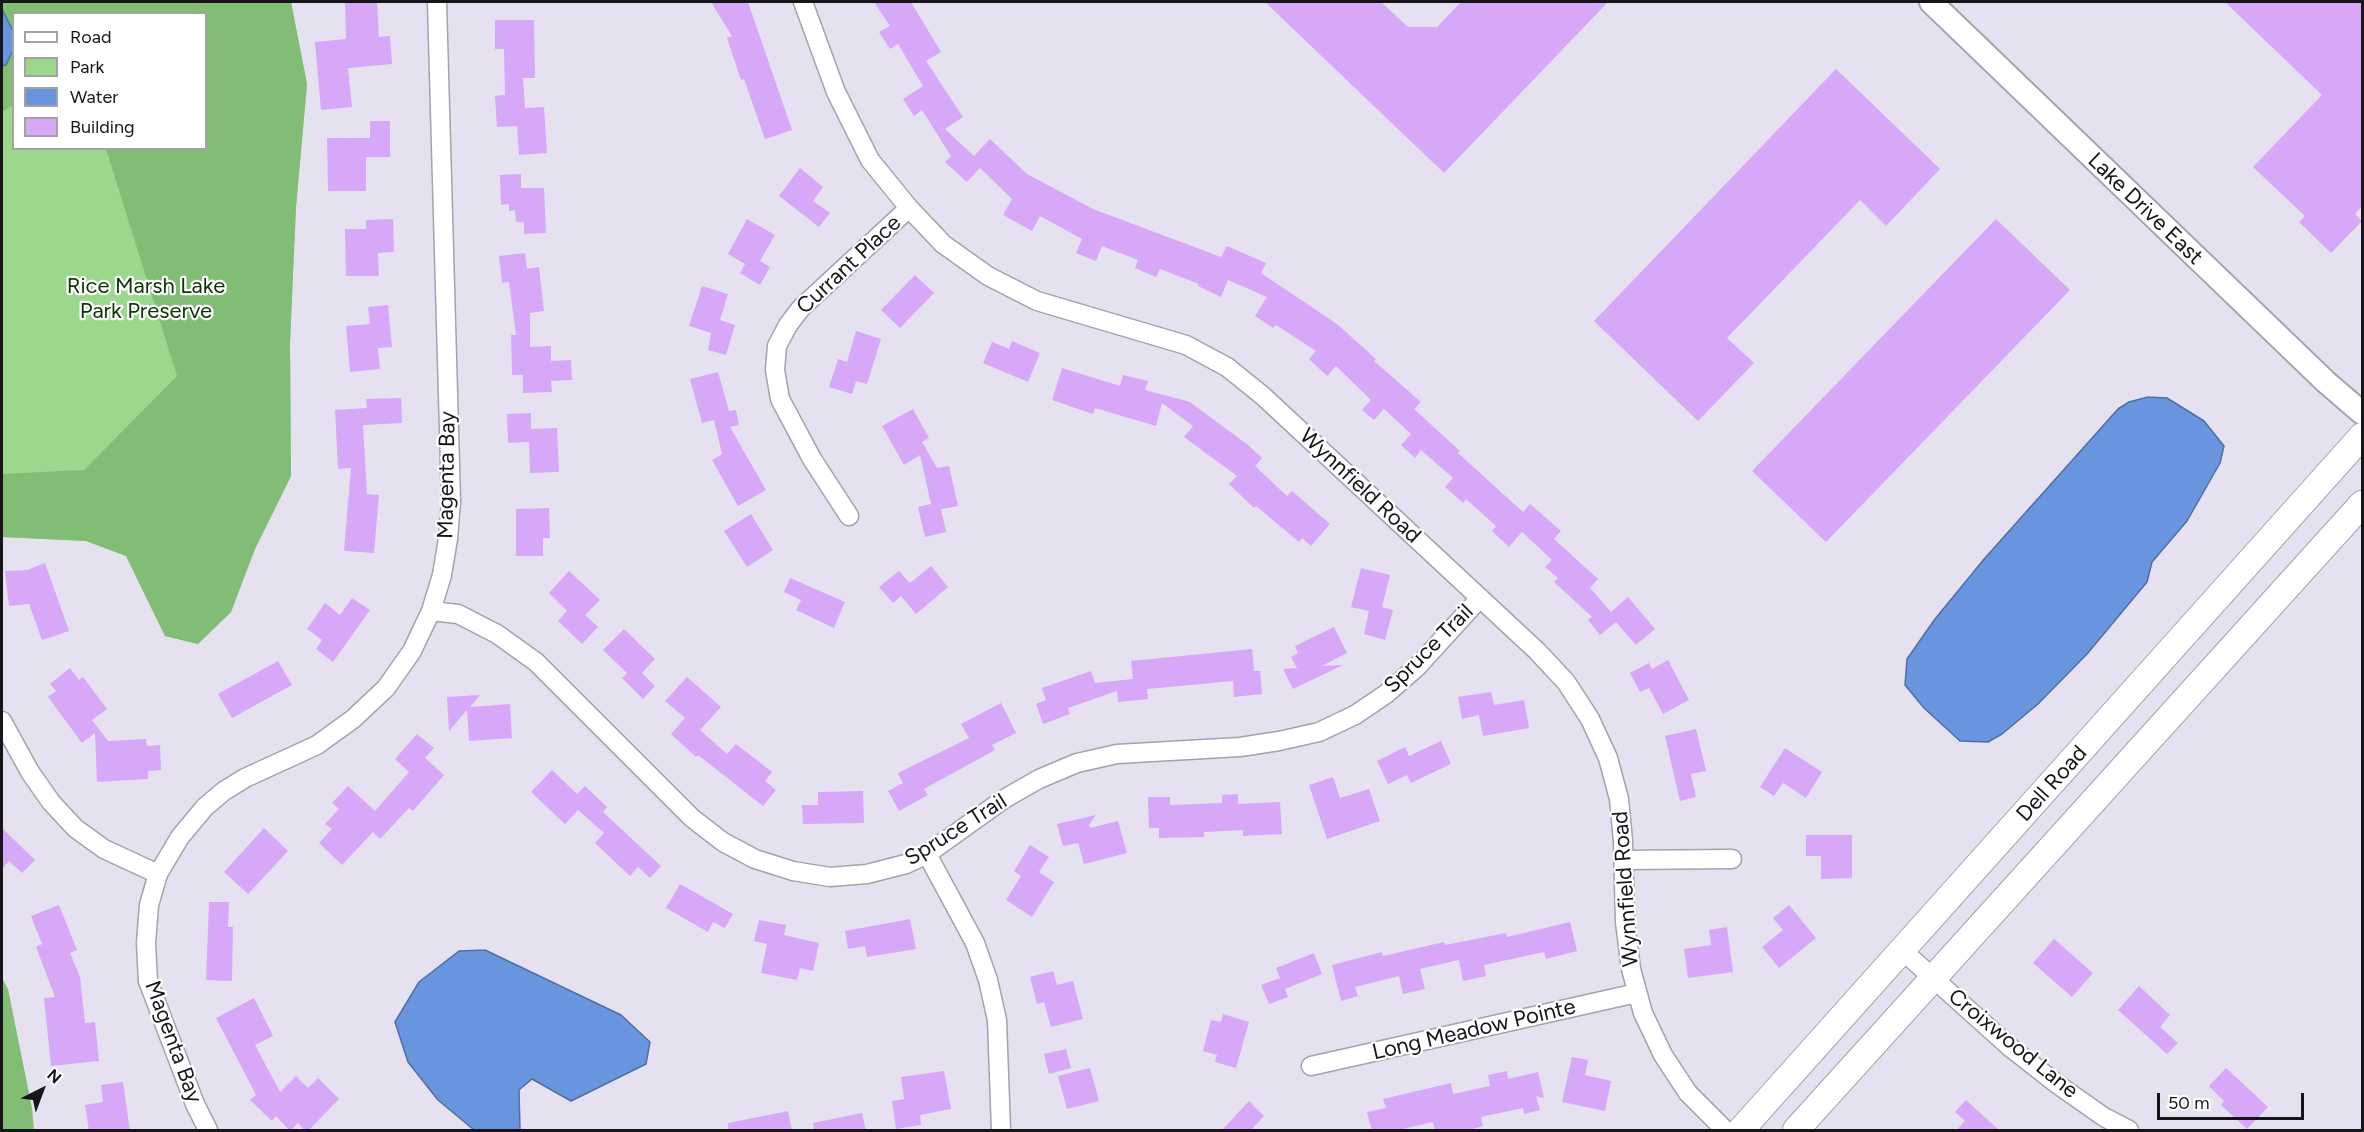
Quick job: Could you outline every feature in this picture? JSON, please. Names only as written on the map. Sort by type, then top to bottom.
[{"type":"main road","name":"Dell Road","points":[[1741,1131],[2362,436]]},
{"type":"main road","name":"Dell Road","points":[[1796,1131],[2362,504]]},
{"type":"street","name":"Magenta Bay","points":[[208,1131],[186,1082],[148,981],[146,944],[148,915],[158,874],[180,837],[205,807],[218,796],[245,778],[317,745],[353,719],[386,688],[412,651],[431,611],[443,566],[451,501],[437,2]]},
{"type":"street","name":"Wynnfield Road","points":[[803,2],[845,112],[870,160],[909,208],[943,244],[988,276],[1037,302],[1186,345],[1227,367],[1263,396],[1537,651],[1566,682],[1590,719],[1608,758],[1619,799],[1625,922],[1631,969],[1643,1013],[1663,1055],[1688,1093],[1725,1131]]},
{"type":"street","name":"Lake Drive East","points":[[1931,2],[2326,382],[2362,413]]},
{"type":"street","name":"Currant Place","points":[[849,516],[812,459],[780,399],[775,370],[777,346],[788,325],[801,308],[909,208]]},
{"type":"street","name":"Spruce Trail","points":[[431,611],[458,614],[497,634],[536,662],[692,818],[723,842],[755,859],[793,871],[830,877],[867,874],[906,864],[927,854],[1004,799],[1039,779],[1077,763],[1117,754],[1240,747],[1319,732],[1355,715],[1417,668],[1480,598]]},
{"type":"street","points":[[2,721],[30,772],[51,802],[75,828],[104,849],[158,874]]},
{"type":"street","points":[[927,854],[975,943],[988,980],[997,1020],[1001,1131]]},
{"type":"street","points":[[1623,860],[1732,859]]},
{"type":"street","name":"Croixwood Lane","points":[[1903,951],[2011,1048],[2057,1084],[2099,1124],[2129,1131]]},
{"type":"street","name":"Long Meadow Pointe","points":[[1311,1066],[1637,993]]},
{"type":"green space","name":"Rice Marsh Lake Park Preserve","points":[[2,2],[291,2],[307,84],[296,207],[290,343],[291,476],[255,549],[231,612],[198,644],[165,636],[126,556],[86,541],[2,537]]},
{"type":"green space","name":"Rice Marsh Lake Park Preserve","points":[[2,2],[291,2],[307,84],[296,207],[290,343],[291,476],[255,549],[231,612],[198,644],[165,636],[126,556],[86,541],[2,537],[2,474],[84,470],[177,376],[106,150],[207,150],[207,12],[12,12],[12,106],[2,112]]},
{"type":"green space","points":[[2,978],[8,989],[32,1108],[34,1130],[2,1130]]},
{"type":"water","points":[[2,9],[12,29],[12,52],[6,65],[2,66]]},
{"type":"water","points":[[2148,397],[2167,398],[2204,421],[2224,446],[2220,463],[2187,521],[2152,562],[2147,582],[2087,654],[2038,704],[2002,734],[1988,742],[1960,741],[1924,708],[1905,685],[1907,659],[1935,619],[1985,558],[2118,409],[2129,402]]},
{"type":"water","points":[[485,950],[621,1015],[650,1042],[646,1064],[571,1101],[532,1079],[519,1090],[520,1130],[474,1130],[438,1100],[408,1062],[395,1022],[419,982],[459,951]]},
{"type":"building","points":[[345,2],[377,2],[379,37],[390,36],[392,64],[348,68],[352,107],[321,110],[315,42],[346,39]]},
{"type":"building","points":[[711,2],[748,2],[792,130],[765,139],[727,38],[732,36]]},
{"type":"building","points":[[874,2],[911,2],[941,52],[926,61],[963,117],[945,129],[974,156],[990,139],[1027,174],[1093,209],[1221,257],[1227,246],[1266,263],[1261,273],[1337,324],[1376,359],[1374,361],[1421,402],[1414,409],[1460,451],[1458,453],[1523,512],[1530,504],[1561,531],[1554,539],[1598,579],[1590,588],[1611,612],[1628,597],[1655,629],[1636,645],[1616,622],[1600,635],[1588,620],[1592,617],[1554,582],[1558,578],[1545,567],[1552,560],[1522,532],[1509,547],[1492,531],[1496,526],[1466,499],[1463,503],[1445,487],[1453,478],[1421,450],[1415,458],[1401,445],[1411,434],[1384,409],[1374,420],[1362,410],[1371,400],[1336,366],[1327,376],[1309,359],[1316,351],[1276,325],[1273,328],[1255,316],[1267,297],[1228,280],[1221,297],[1198,286],[1199,284],[1160,269],[1156,277],[1135,268],[1138,260],[1102,246],[1096,261],[1076,253],[1082,239],[1040,216],[1032,231],[1003,215],[1012,199],[980,168],[967,182],[945,162],[951,156],[922,110],[914,116],[903,99],[923,86],[898,44],[890,49],[879,32],[890,26]]},
{"type":"building","points":[[1265,2],[1381,2],[1408,27],[1437,27],[1461,2],[1608,2],[1444,173]]},
{"type":"building","points":[[2225,2],[2362,2],[2362,206],[2355,214],[2362,221],[2331,253],[2299,222],[2305,216],[2253,167],[2322,95]]},
{"type":"building","points":[[495,20],[534,20],[535,78],[523,78],[525,108],[544,107],[547,153],[519,155],[517,126],[497,127],[495,96],[505,95],[504,49],[495,49]]},
{"type":"building","points":[[1836,69],[1940,169],[1886,226],[1860,200],[1727,338],[1754,363],[1698,421],[1594,321]]},
{"type":"building","points":[[370,121],[390,121],[390,157],[366,157],[366,191],[328,191],[327,138],[370,138]]},
{"type":"building","points":[[800,168],[823,187],[813,201],[830,213],[819,227],[779,196]]},
{"type":"building","points":[[521,174],[521,188],[544,188],[546,233],[524,234],[524,222],[516,222],[515,210],[509,211],[509,204],[501,205],[500,175]]},
{"type":"building","points":[[393,219],[394,252],[378,253],[379,276],[346,276],[345,229],[366,229],[366,220]]},
{"type":"building","points":[[747,219],[775,235],[760,261],[770,267],[760,285],[740,273],[745,264],[728,254]]},
{"type":"building","points":[[1996,219],[2070,290],[1826,542],[1752,471]]},
{"type":"building","points":[[525,253],[527,269],[539,267],[544,311],[530,313],[530,347],[551,346],[551,361],[571,360],[572,380],[551,381],[552,392],[523,393],[523,375],[512,375],[511,335],[516,335],[509,282],[502,283],[499,256]]},
{"type":"building","points":[[915,275],[934,293],[900,328],[881,310]]},
{"type":"building","points":[[702,286],[728,294],[720,320],[735,325],[726,355],[708,350],[711,333],[689,326]]},
{"type":"building","points":[[388,305],[392,347],[378,348],[380,369],[350,372],[346,326],[370,324],[368,307]]},
{"type":"building","points":[[856,331],[881,339],[867,384],[856,381],[852,394],[829,387],[838,359],[847,362]]},
{"type":"building","points":[[1012,341],[1040,353],[1028,382],[983,363],[992,342],[1009,349]]},
{"type":"building","points":[[1062,368],[1120,386],[1123,375],[1148,381],[1145,390],[1190,402],[1262,458],[1255,466],[1287,496],[1292,491],[1330,524],[1311,546],[1302,538],[1299,542],[1256,506],[1254,508],[1229,484],[1237,476],[1184,437],[1193,426],[1162,403],[1156,426],[1095,408],[1093,414],[1052,400]]},
{"type":"building","points":[[718,372],[729,411],[736,410],[739,425],[730,427],[766,490],[738,506],[712,460],[722,454],[714,420],[702,423],[690,379]]},
{"type":"building","points":[[401,398],[402,423],[363,425],[367,494],[379,495],[374,553],[344,551],[351,468],[338,469],[335,410],[367,408],[366,399]]},
{"type":"building","points":[[913,409],[929,438],[922,442],[937,468],[949,466],[958,506],[941,509],[946,532],[925,537],[918,507],[931,504],[920,455],[904,465],[882,426]]},
{"type":"building","points":[[531,413],[531,429],[557,428],[559,472],[530,473],[529,442],[508,443],[507,414]]},
{"type":"building","points":[[549,508],[550,538],[543,538],[543,556],[516,556],[516,509]]},
{"type":"building","points":[[751,514],[773,550],[747,567],[724,531]]},
{"type":"building","points":[[45,563],[69,631],[42,640],[29,604],[9,606],[5,571],[27,570]]},
{"type":"building","points":[[931,566],[948,587],[916,614],[901,596],[893,603],[879,587],[899,571],[910,583]]},
{"type":"building","points":[[1361,568],[1390,575],[1382,607],[1393,610],[1385,640],[1364,634],[1369,611],[1351,607]]},
{"type":"building","points":[[569,571],[600,600],[585,615],[598,627],[582,644],[558,621],[567,611],[549,593]]},
{"type":"building","points":[[790,578],[845,602],[834,628],[796,610],[801,600],[784,592]]},
{"type":"building","points":[[352,598],[370,610],[333,662],[316,649],[322,640],[307,629],[325,603],[340,615]]},
{"type":"building","points":[[1334,627],[1347,653],[1322,666],[1343,665],[1293,689],[1283,669],[1297,668],[1291,657],[1298,653],[1295,646]]},
{"type":"building","points":[[624,629],[655,659],[642,673],[655,686],[643,699],[622,678],[627,673],[603,650]]},
{"type":"building","points":[[1252,649],[1254,671],[1260,671],[1262,694],[1234,697],[1233,681],[1147,689],[1148,699],[1118,702],[1117,691],[1068,708],[1070,714],[1043,724],[1036,704],[1046,700],[1042,688],[1091,671],[1095,683],[1133,679],[1131,661]]},
{"type":"building","points":[[1668,660],[1689,700],[1663,714],[1649,688],[1640,692],[1630,673],[1649,663],[1652,669]]},
{"type":"building","points":[[278,661],[292,685],[232,718],[218,694]]},
{"type":"building","points":[[70,668],[79,680],[83,677],[107,709],[92,720],[108,741],[146,739],[147,746],[160,745],[161,770],[148,771],[148,779],[97,782],[95,733],[82,743],[48,697],[56,691],[50,684]]},
{"type":"building","points":[[687,677],[721,707],[700,730],[727,754],[736,744],[772,772],[765,781],[776,790],[763,806],[698,755],[696,757],[671,734],[685,718],[665,701]]},
{"type":"building","points":[[1491,692],[1494,705],[1524,700],[1529,728],[1483,736],[1479,715],[1462,719],[1458,697]]},
{"type":"building","points":[[480,695],[470,707],[510,704],[512,738],[469,741],[467,710],[449,731],[447,697]]},
{"type":"building","points":[[1001,703],[1016,733],[992,745],[995,750],[924,789],[928,795],[899,811],[888,791],[903,783],[898,773],[969,738],[961,724]]},
{"type":"building","points":[[1696,729],[1706,771],[1691,774],[1696,797],[1680,801],[1665,736]]},
{"type":"building","points":[[417,734],[434,748],[425,758],[444,775],[413,811],[409,808],[380,839],[373,832],[342,865],[319,843],[332,829],[325,824],[339,809],[332,803],[348,786],[375,811],[409,772],[395,759]]},
{"type":"building","points":[[1441,741],[1451,764],[1411,783],[1407,775],[1388,784],[1377,761],[1405,747],[1409,756]]},
{"type":"building","points":[[1785,748],[1822,772],[1806,798],[1783,783],[1774,796],[1760,787]]},
{"type":"building","points":[[552,770],[577,794],[585,786],[607,807],[603,812],[661,866],[650,878],[638,867],[630,876],[595,843],[604,833],[578,810],[565,824],[531,792]]},
{"type":"building","points":[[1333,777],[1340,798],[1369,789],[1380,821],[1327,839],[1309,785]]},
{"type":"building","points":[[863,791],[864,823],[803,824],[802,805],[818,805],[818,792]]},
{"type":"building","points":[[1238,794],[1238,804],[1280,802],[1282,834],[1243,836],[1243,830],[1204,832],[1204,837],[1159,838],[1159,828],[1149,828],[1148,797],[1170,797],[1170,805],[1222,803],[1222,795]]},
{"type":"building","points":[[1096,815],[1089,825],[1090,828],[1118,821],[1127,853],[1084,864],[1078,843],[1063,846],[1057,824]]},
{"type":"building","points":[[2,828],[35,860],[22,873],[9,861],[2,869]]},
{"type":"building","points":[[264,828],[288,851],[248,894],[224,872]]},
{"type":"building","points":[[1806,835],[1852,835],[1852,878],[1821,879],[1821,856],[1806,856]]},
{"type":"building","points":[[1030,845],[1049,857],[1039,872],[1054,882],[1032,917],[1006,900],[1021,876],[1014,871]]},
{"type":"building","points":[[680,884],[733,914],[725,928],[713,922],[708,932],[666,908]]},
{"type":"building","points":[[209,902],[229,902],[228,927],[233,927],[232,981],[206,980]]},
{"type":"building","points":[[59,905],[77,950],[70,953],[80,977],[85,1023],[95,1022],[99,1061],[51,1066],[44,998],[55,997],[36,947],[42,944],[31,916]]},
{"type":"building","points":[[1789,905],[1816,938],[1779,968],[1762,947],[1783,930],[1773,918]]},
{"type":"building","points":[[910,919],[916,949],[867,957],[865,946],[848,949],[845,931]]},
{"type":"building","points":[[759,920],[786,925],[784,935],[819,943],[813,971],[800,968],[797,980],[761,973],[767,944],[754,941]]},
{"type":"building","points":[[1570,922],[1577,951],[1546,959],[1544,952],[1484,965],[1486,976],[1463,981],[1459,960],[1420,969],[1425,989],[1403,994],[1399,976],[1355,987],[1358,996],[1341,1001],[1332,965],[1382,952],[1383,956],[1444,942],[1445,945],[1506,933],[1507,937]]},
{"type":"building","points":[[1727,927],[1733,972],[1688,978],[1684,949],[1711,945],[1709,930]]},
{"type":"building","points":[[2054,939],[2093,973],[2072,997],[2033,963]]},
{"type":"building","points":[[1314,953],[1322,974],[1285,989],[1288,997],[1269,1004],[1261,985],[1280,978],[1276,968]]},
{"type":"building","points":[[1053,971],[1057,985],[1073,981],[1083,1019],[1051,1027],[1044,1002],[1037,1004],[1030,977]]},
{"type":"building","points":[[2139,986],[2170,1015],[2160,1027],[2178,1043],[2167,1054],[2118,1010]]},
{"type":"building","points":[[254,998],[273,1036],[255,1045],[280,1092],[296,1076],[308,1088],[318,1078],[339,1099],[308,1131],[305,1131],[298,1123],[290,1131],[276,1116],[272,1121],[250,1100],[256,1095],[216,1018]]},
{"type":"building","points":[[1223,1014],[1249,1022],[1236,1068],[1215,1062],[1217,1055],[1203,1051],[1211,1020],[1221,1022]]},
{"type":"building","points":[[1066,1049],[1071,1068],[1049,1074],[1044,1054]]},
{"type":"building","points":[[1572,1057],[1588,1060],[1585,1075],[1611,1081],[1605,1111],[1562,1102]]},
{"type":"building","points":[[1090,1068],[1099,1101],[1067,1109],[1058,1076]]},
{"type":"building","points":[[2226,1068],[2268,1107],[2247,1129],[2221,1105],[2224,1101],[2209,1086]]},
{"type":"building","points":[[944,1071],[951,1109],[920,1115],[921,1125],[896,1129],[892,1101],[904,1099],[901,1077]]},
{"type":"building","points":[[1507,1071],[1508,1079],[1538,1072],[1544,1098],[1536,1096],[1540,1110],[1524,1114],[1523,1108],[1481,1117],[1483,1126],[1465,1131],[1435,1131],[1433,1122],[1394,1131],[1372,1131],[1367,1112],[1386,1108],[1383,1099],[1451,1083],[1453,1094],[1490,1086],[1488,1075]]},
{"type":"building","points":[[123,1082],[130,1131],[89,1131],[85,1105],[103,1102],[101,1085]]},
{"type":"building","points":[[1966,1100],[2000,1131],[1956,1131],[1965,1121],[1955,1112]]},
{"type":"building","points":[[1249,1101],[1264,1116],[1250,1131],[1221,1131]]},
{"type":"building","points":[[788,1111],[792,1131],[728,1131],[728,1123]]},
{"type":"building","points":[[862,1113],[866,1131],[814,1131],[813,1123]]}]
